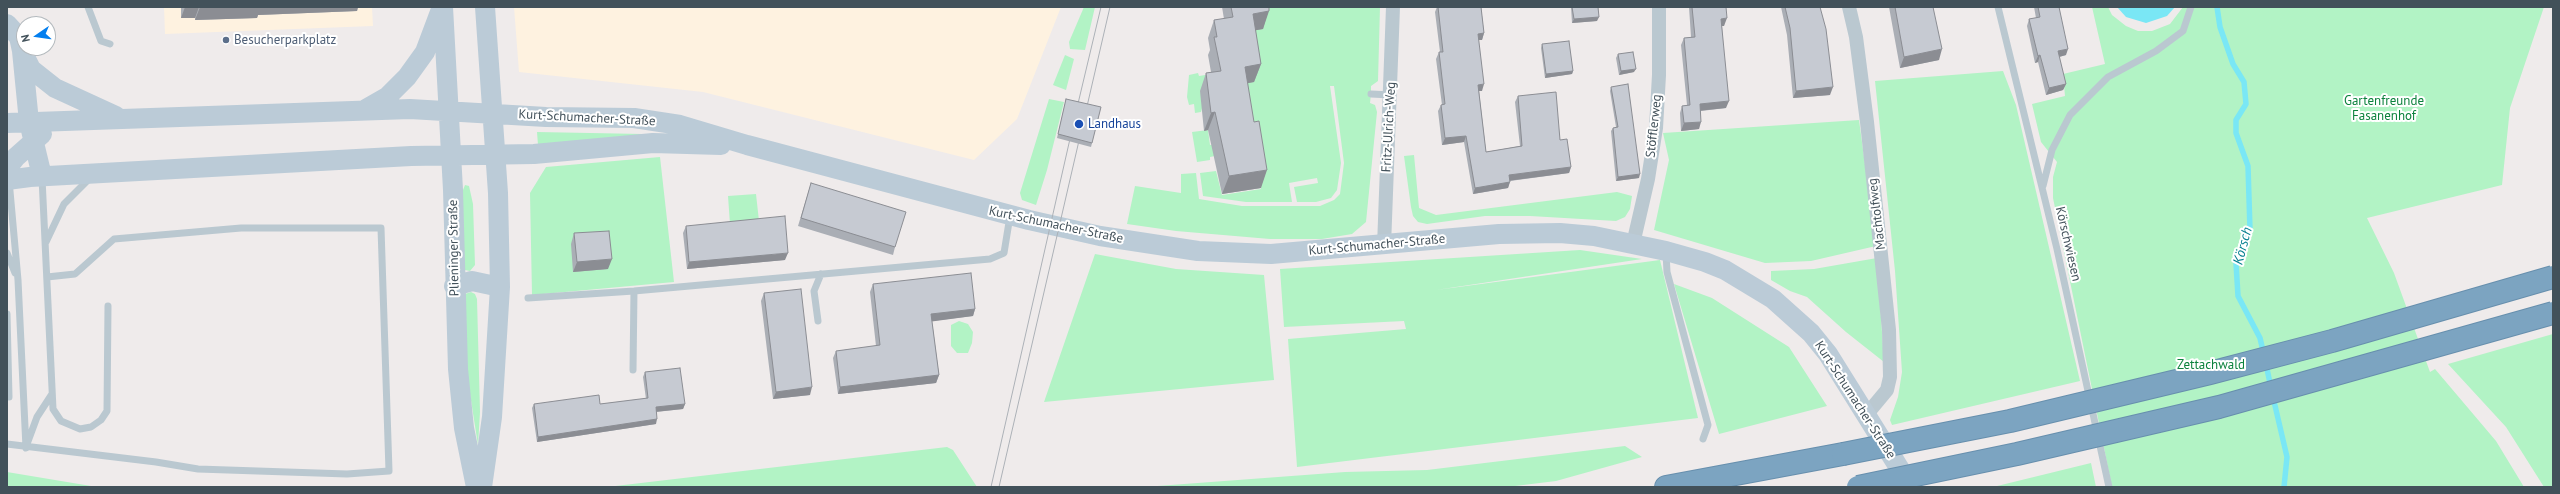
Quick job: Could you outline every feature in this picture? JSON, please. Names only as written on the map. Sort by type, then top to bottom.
[{"type":"highway","points":[[1666,487],[2010,421],[2195,377],[2332,341],[2553,277]]},
{"type":"highway","points":[[1858,487],[2017,454],[2219,407],[2447,345],[2553,313]]},
{"type":"main road","points":[[442,7],[448,74],[459,111],[508,144],[534,154]]},
{"type":"main road","points":[[366,109],[387,97],[416,66],[425,52],[442,7]]},
{"type":"main road","points":[[482,487],[492,417],[500,287],[498,194],[486,7]]},
{"type":"main road","points":[[7,24],[16,34]]},
{"type":"main road","points":[[22,56],[14,145],[36,176]]},
{"type":"main road","points":[[24,56],[31,69],[55,88],[124,119]]},
{"type":"main road","points":[[411,156],[434,145],[450,133],[459,111],[490,70]]},
{"type":"main road","name":"Kurt-Schumacher-Straße","points":[[746,145],[653,143],[534,154],[411,156],[36,176],[14,145],[71,120],[366,109],[410,109],[493,112],[531,116],[634,118],[680,125],[746,145],[1010,215],[1100,236],[1198,251],[1271,254],[1529,233],[1594,236],[1666,251],[1725,270],[1773,299],[1811,333],[1828,354],[1867,414],[1911,487]]},
{"type":"main road","points":[[410,109],[431,120],[450,133],[472,156],[498,194]]},
{"type":"main road","points":[[453,190],[472,156],[494,135],[506,127],[531,116]]},
{"type":"main road","name":"Plieninger Straße","points":[[450,133],[452,155],[454,286],[458,369],[464,428],[476,487]]},
{"type":"main road","points":[[454,286],[472,281],[500,287]]},
{"type":"street","name":"Fritz-Ulrich-Weg","points":[[1384,246],[1393,7]]},
{"type":"street","name":"Stöfflerweg","points":[[1633,244],[1648,179],[1656,128],[1659,7]]},
{"type":"street","name":"Machtolfweg","points":[[1849,7],[1856,37],[1867,122],[1889,330],[1890,377],[1887,390],[1867,414]]},
{"type":"lane","points":[[88,7],[101,41],[110,44]]},
{"type":"lane","name":"Körschwiesen","points":[[1998,7],[2042,188],[2109,487]]},
{"type":"lane","points":[[2042,188],[2052,150],[2070,115],[2108,76],[2156,51],[2183,30],[2192,7]]},
{"type":"lane","points":[[1371,94],[1390,95]]},
{"type":"lane","points":[[14,145],[18,280],[26,448]]},
{"type":"lane","points":[[45,244],[64,204],[96,173]]},
{"type":"lane","points":[[36,176],[43,203]]},
{"type":"lane","points":[[36,176],[43,203],[53,409],[61,421],[80,429],[91,427],[101,420],[107,411],[109,401],[108,306]]},
{"type":"lane","points":[[528,298],[634,292],[990,259],[1004,254],[1010,215]]},
{"type":"lane","points":[[7,444],[26,448],[156,462],[198,470],[347,474],[389,471],[381,228],[241,228],[114,239],[75,274],[47,277]]},
{"type":"lane","points":[[1666,251],[1666,272],[1708,425],[1703,439]]},
{"type":"lane","points":[[7,253],[18,280]]},
{"type":"lane","points":[[818,321],[814,291],[821,274]]},
{"type":"lane","points":[[634,292],[634,370]]},
{"type":"lane","points":[[7,314],[9,397]]},
{"type":"lane","points":[[26,448],[37,417],[52,394]]},
{"type":"shaded area","points":[[164,7],[372,7],[373,26],[165,34]]},
{"type":"shaded area","points":[[514,7],[1061,7],[1017,119],[974,160],[703,92],[519,72]]},
{"type":"green space","points":[[1084,7],[1095,7],[1085,50],[1070,49],[1069,42]]},
{"type":"green space","points":[[1259,7],[1380,7],[1378,81],[1371,86],[1370,103],[1375,105],[1377,112],[1366,222],[1352,234],[1322,239],[1270,239],[1176,231],[1127,224],[1135,186],[1181,193],[1181,174],[1196,173],[1199,199],[1242,206],[1320,206],[1334,200],[1340,194],[1344,163],[1334,86],[1330,86],[1341,163],[1337,190],[1331,198],[1316,202],[1297,202],[1294,187],[1318,183],[1317,178],[1289,183],[1292,202],[1246,202],[1203,196],[1200,173],[1216,171],[1222,195],[1261,189],[1253,139],[1247,139],[1246,32]]},
{"type":"green space","name":"Zettachwald","points":[[2092,7],[2108,7],[2112,15],[2126,26],[2138,31],[2152,31],[2170,24],[2183,7],[2544,7],[2510,108],[2502,185],[2367,218],[2394,273],[2430,372],[2435,369],[2496,441],[2524,487],[2112,487],[2053,198],[2053,177],[2057,162],[2041,142],[2032,104],[2065,96],[2063,74],[2105,64]]},
{"type":"green space","points":[[1065,55],[1074,59],[1066,90],[1053,85]]},
{"type":"green space","points":[[2003,71],[2016,105],[2080,381],[1892,425],[1890,420],[1898,397],[1902,372],[1895,271],[1875,81]]},
{"type":"green space","points":[[1198,73],[1199,76],[1211,74],[1201,112],[1195,113],[1194,104],[1189,105],[1187,97],[1189,75]]},
{"type":"green space","points":[[1049,99],[1064,102],[1047,170],[1036,205],[1022,200],[1020,193]]},
{"type":"green space","points":[[1859,120],[1876,246],[1811,261],[1765,263],[1654,230],[1669,160],[1663,133]]},
{"type":"green space","points":[[1208,130],[1210,145],[1218,144],[1220,155],[1210,157],[1210,160],[1197,162],[1192,132]]},
{"type":"green space","points":[[537,132],[643,134],[706,139],[538,145]]},
{"type":"green space","points":[[1414,155],[1419,208],[1436,215],[1617,192],[1632,196],[1630,209],[1625,217],[1616,221],[1530,216],[1485,216],[1427,224],[1418,222],[1413,216],[1411,207],[1404,156]]},
{"type":"green space","points":[[660,157],[674,282],[532,295],[530,193],[546,167]]},
{"type":"green space","points":[[465,185],[469,186],[473,204],[475,265],[470,271],[465,270],[461,195]]},
{"type":"green space","points":[[756,194],[759,221],[730,224],[728,196]]},
{"type":"green space","points":[[1580,250],[1642,259],[1436,290],[1660,260],[1698,418],[1297,467],[1288,339],[1406,329],[1404,321],[1284,327],[1280,269]]},
{"type":"green space","points":[[1095,254],[1176,269],[1264,275],[1274,380],[1044,402]]},
{"type":"green space","points":[[1877,258],[1884,362],[1846,332],[1807,297],[1790,291],[1771,280],[1771,271],[1814,269]]},
{"type":"green space","points":[[1674,284],[1712,298],[1789,347],[1827,406],[1719,434]]},
{"type":"green space","points":[[471,292],[475,294],[477,299],[480,412],[478,445],[467,375],[465,294]]},
{"type":"green space","points":[[959,321],[968,324],[973,332],[972,343],[968,353],[957,353],[951,346],[951,325]]},
{"type":"green space","points":[[2553,334],[2553,487],[2544,487],[2506,427],[2448,364]]},
{"type":"green space","points":[[1625,446],[1642,457],[1556,481],[1507,487],[1144,487],[1345,472],[1427,470]]},
{"type":"green space","points":[[947,447],[953,450],[977,487],[607,487]]},
{"type":"green space","points":[[2091,463],[2096,487],[1993,487]]},
{"type":"green space","points":[[7,472],[97,487],[7,487]]},
{"type":"water","points":[[2117,7],[2175,7],[2167,16],[2146,23],[2126,17]]},
{"type":"building","points":[[1231,7],[1269,7],[1269,11],[1253,14],[1261,64],[1245,67],[1254,122],[1259,121],[1267,170],[1229,176],[1215,112],[1211,113],[1206,73],[1221,71],[1214,37],[1217,37],[1214,20],[1233,17]]},
{"type":"building","points":[[1438,7],[1481,7],[1484,33],[1478,34],[1484,84],[1478,85],[1486,152],[1522,146],[1518,96],[1556,92],[1560,140],[1567,139],[1571,167],[1509,175],[1510,182],[1475,188],[1466,136],[1445,138],[1441,105],[1445,104],[1439,52],[1443,52]]},
{"type":"building","points":[[1572,7],[1598,7],[1599,17],[1574,19]]},
{"type":"building","points":[[1692,7],[1726,7],[1727,18],[1721,19],[1729,101],[1700,104],[1701,122],[1684,123],[1682,106],[1690,105],[1684,38],[1695,37]]},
{"type":"building","points":[[1785,7],[1820,7],[1826,29],[1833,87],[1796,91],[1790,28]]},
{"type":"building","points":[[1895,7],[1933,7],[1942,49],[1904,57]]},
{"type":"building","points":[[2038,7],[2059,7],[2068,49],[2058,51],[2066,84],[2049,88],[2040,55],[2038,56],[2029,19],[2040,17]]},
{"type":"building","points":[[1569,41],[1573,71],[1546,74],[1542,44]]},
{"type":"building","points":[[1633,52],[1636,69],[1621,71],[1618,54]]},
{"type":"building","points":[[1628,84],[1640,174],[1618,177],[1613,128],[1618,127],[1611,87]]},
{"type":"building","points":[[1066,99],[1101,107],[1092,143],[1058,134]]},
{"type":"building","points":[[811,183],[906,212],[895,247],[801,218]]},
{"type":"building","points":[[785,216],[788,253],[689,262],[686,226]]},
{"type":"building","points":[[609,231],[612,259],[577,262],[574,233]]},
{"type":"building","points":[[971,273],[975,309],[931,314],[939,375],[840,387],[836,351],[880,345],[873,284]]},
{"type":"building","points":[[801,289],[812,387],[776,392],[764,293]]},
{"type":"building","points":[[680,368],[685,404],[656,407],[657,419],[538,437],[534,404],[599,395],[600,404],[648,398],[645,372]]},
{"type":"waterway","name":"Körsch","points":[[2217,7],[2220,27],[2233,64],[2244,82],[2246,104],[2236,120],[2236,133],[2248,166],[2250,230],[2236,263],[2238,296],[2260,338],[2264,355]]},
{"type":"waterway","name":"Körsch","points":[[2266,364],[2271,388]]},
{"type":"waterway","name":"Körsch","points":[[2273,397],[2287,457],[2284,487]]},
{"type":"tram line","points":[[1076,112],[1101,7]]},
{"type":"tram line","points":[[1085,115],[1110,7]]},
{"type":"tram line","points":[[991,487],[1072,130]]},
{"type":"tram line","points":[[999,487],[1081,132]]},
{"type":"place","name":"Besucherparkplatz","points":[[226,40]]},
{"type":"place","name":"Landhaus","points":[[1079,124]]},
{"type":"park label","name":"Gartenfreunde Fasanenhof","points":[[2384,108]]}]
